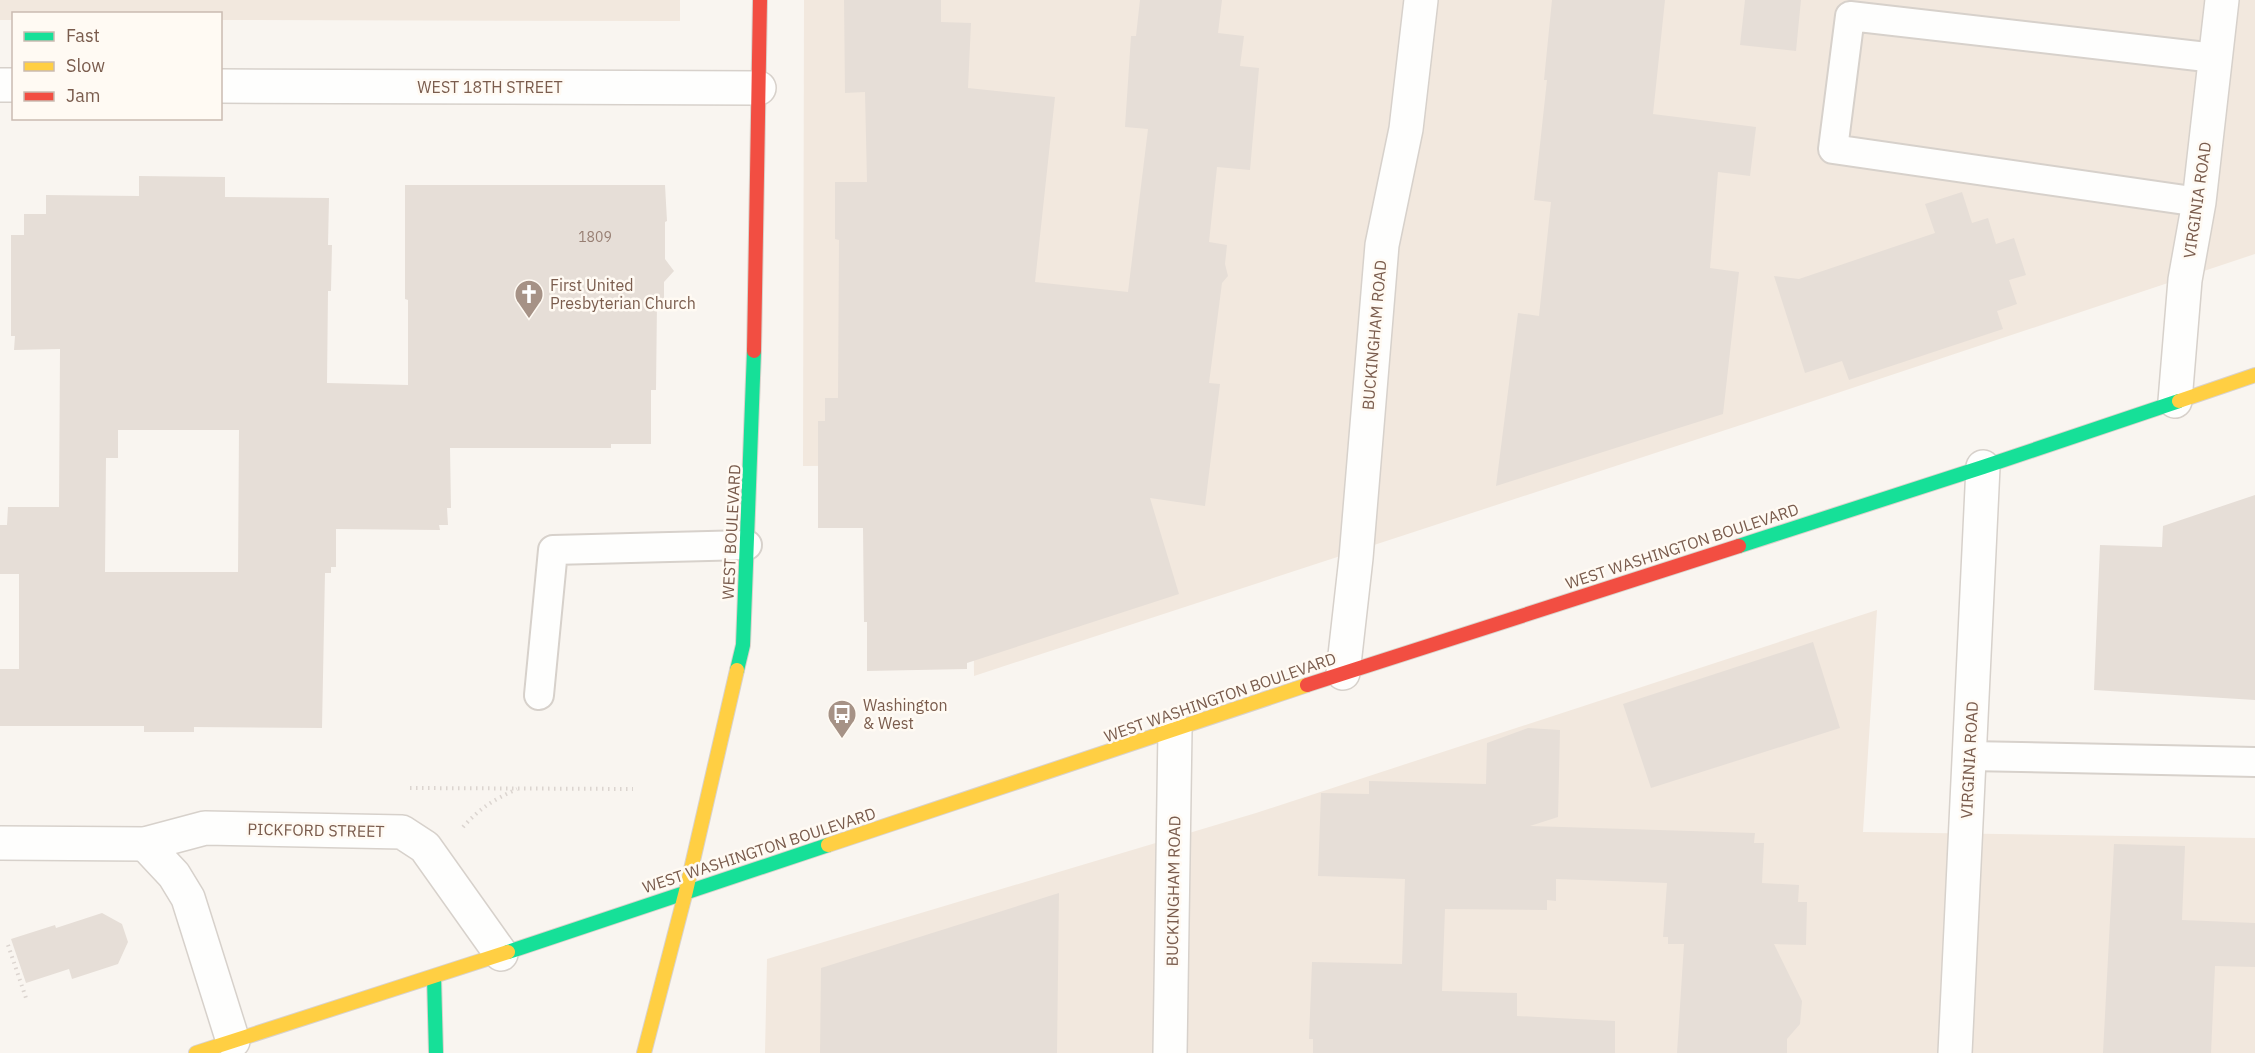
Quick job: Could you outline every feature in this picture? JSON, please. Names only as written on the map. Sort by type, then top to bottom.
[{"type":"main road","name":"WEST BOULEVARD","points":[[644,1053],[686,891],[743,645],[752,437],[760,0]]},
{"type":"main road","name":"WEST WASHINGTON BOULEVARD","points":[[196,1053],[434,977],[1343,673],[1983,466],[2255,375]]},
{"type":"main road","points":[[434,977],[436,1053]]},
{"type":"street","name":"BUCKINGHAM ROAD","points":[[1343,673],[1357,546],[1382,244],[1406,129],[1421,0]]},
{"type":"street","name":"VIRGINIA ROAD","points":[[2175,401],[2185,280],[2199,202],[2222,0]]},
{"type":"street","name":"WEST 18TH STREET","points":[[222,86],[759,88]]},
{"type":"street","name":"VIRGINIA ROAD","points":[[1955,1053],[1983,466]]},
{"type":"street","name":"BUCKINGHAM ROAD","points":[[1170,1053],[1175,730]]},
{"type":"street","name":"PICKFORD STREET","points":[[0,843],[145,844],[205,828],[402,832],[425,848],[501,954]]},
{"type":"street","points":[[145,844],[174,875],[188,898],[233,1041]]},
{"type":"lane","points":[[2199,202],[1833,149],[1850,16],[2215,58]]},
{"type":"lane","points":[[539,695],[553,550],[747,545]]},
{"type":"lane","points":[[1969,756],[2255,762]]},
{"type":"path","points":[[461,830],[479,809],[520,787]]},
{"type":"path","points":[[403,788],[633,789]]},
{"type":"path","points":[[8,945],[26,998]]},
{"type":"shaded area","points":[[0,0],[680,0],[680,21],[222,20],[222,12],[12,12],[12,20],[0,20]]},
{"type":"shaded area","points":[[804,0],[2255,0],[2255,254],[974,676],[972,465],[803,466]]},
{"type":"shaded area","points":[[1877,610],[1863,832],[2255,838],[2255,1053],[765,1053],[767,959],[1256,813]]},
{"type":"building","points":[[844,0],[941,0],[941,22],[971,23],[968,88],[1055,97],[1035,282],[1128,292],[1148,129],[1125,127],[1131,36],[1136,36],[1140,0],[1222,0],[1218,33],[1244,36],[1240,66],[1259,68],[1250,170],[1217,167],[1209,242],[1227,245],[1225,264],[1228,276],[1222,283],[1209,383],[1220,384],[1205,506],[1150,498],[1179,594],[967,663],[967,669],[867,671],[863,528],[818,528],[818,421],[825,421],[825,398],[838,398],[839,240],[835,239],[835,182],[867,182],[865,92],[845,93]]},
{"type":"building","points":[[1552,0],[1665,0],[1653,114],[1756,127],[1750,176],[1718,172],[1710,268],[1739,272],[1723,414],[1496,486],[1518,313],[1539,316],[1551,202],[1534,200],[1547,80],[1544,80]]},
{"type":"building","points":[[1745,0],[1801,0],[1796,51],[1740,45]]},
{"type":"building","points":[[139,176],[225,177],[225,197],[329,198],[328,245],[332,245],[331,291],[328,291],[327,383],[408,385],[405,185],[665,185],[667,221],[665,222],[665,259],[674,271],[664,282],[664,302],[657,302],[656,390],[651,390],[651,444],[611,444],[611,448],[450,448],[451,508],[447,508],[448,525],[439,525],[440,530],[336,529],[336,567],[331,567],[331,573],[325,573],[322,728],[194,727],[194,732],[144,732],[144,726],[0,726],[0,669],[19,669],[19,574],[0,574],[0,525],[7,525],[8,507],[59,507],[60,349],[14,350],[15,336],[11,336],[11,235],[24,235],[24,214],[46,214],[46,195],[139,196]],"holes":[[[118,430],[239,430],[238,572],[105,572],[106,458],[118,458]]]},
{"type":"building","points":[[1962,192],[1972,223],[1988,218],[1996,244],[2014,238],[2026,275],[2009,280],[2017,304],[1997,311],[2003,329],[1849,380],[1842,361],[1805,373],[1774,276],[1799,279],[1935,233],[1925,204]]},
{"type":"building","points":[[2255,495],[2255,700],[2094,690],[2100,545],[2162,547],[2163,526]]},
{"type":"building","points":[[1813,642],[1840,728],[1651,788],[1623,704]]},
{"type":"building","points":[[1528,728],[1560,730],[1558,817],[1530,826],[1755,833],[1754,843],[1764,843],[1762,883],[1799,885],[1798,902],[1807,902],[1806,945],[1774,944],[1802,1001],[1800,1024],[1787,1039],[1787,1053],[1677,1053],[1684,944],[1668,944],[1668,937],[1663,937],[1667,883],[1556,879],[1556,901],[1547,900],[1547,910],[1445,909],[1442,991],[1517,993],[1517,1016],[1615,1021],[1615,1053],[1313,1053],[1313,1039],[1309,1039],[1312,962],[1402,964],[1405,879],[1318,876],[1321,793],[1369,794],[1369,781],[1486,784],[1487,743]]},
{"type":"building","points":[[2114,844],[2185,846],[2182,920],[2255,923],[2255,967],[2215,966],[2211,1053],[2103,1053]]},
{"type":"building","points":[[1059,893],[1057,1053],[820,1053],[821,968]]},
{"type":"building","points":[[102,913],[122,924],[128,942],[118,964],[72,979],[69,969],[26,983],[11,939]]},
{"type":"traffic: fast","points":[[737,670],[743,645],[754,351]]},
{"type":"traffic: fast","points":[[1739,546],[2179,401]]},
{"type":"traffic: fast","points":[[508,952],[828,845]]},
{"type":"traffic: fast","points":[[434,977],[436,1053]]},
{"type":"traffic: slow","points":[[2179,401],[2255,375]]},
{"type":"traffic: slow","points":[[644,1053],[686,891],[737,670]]},
{"type":"traffic: slow","points":[[828,845],[1307,685]]},
{"type":"traffic: slow","points":[[196,1053],[508,952]]},
{"type":"traffic: jam","points":[[754,351],[760,0]]},
{"type":"traffic: jam","points":[[1307,685],[1739,546]]},
{"type":"place","name":"First United Presbyterian Church","points":[[529,320]]},
{"type":"place","name":"Washington & West","points":[[842,740]]}]
